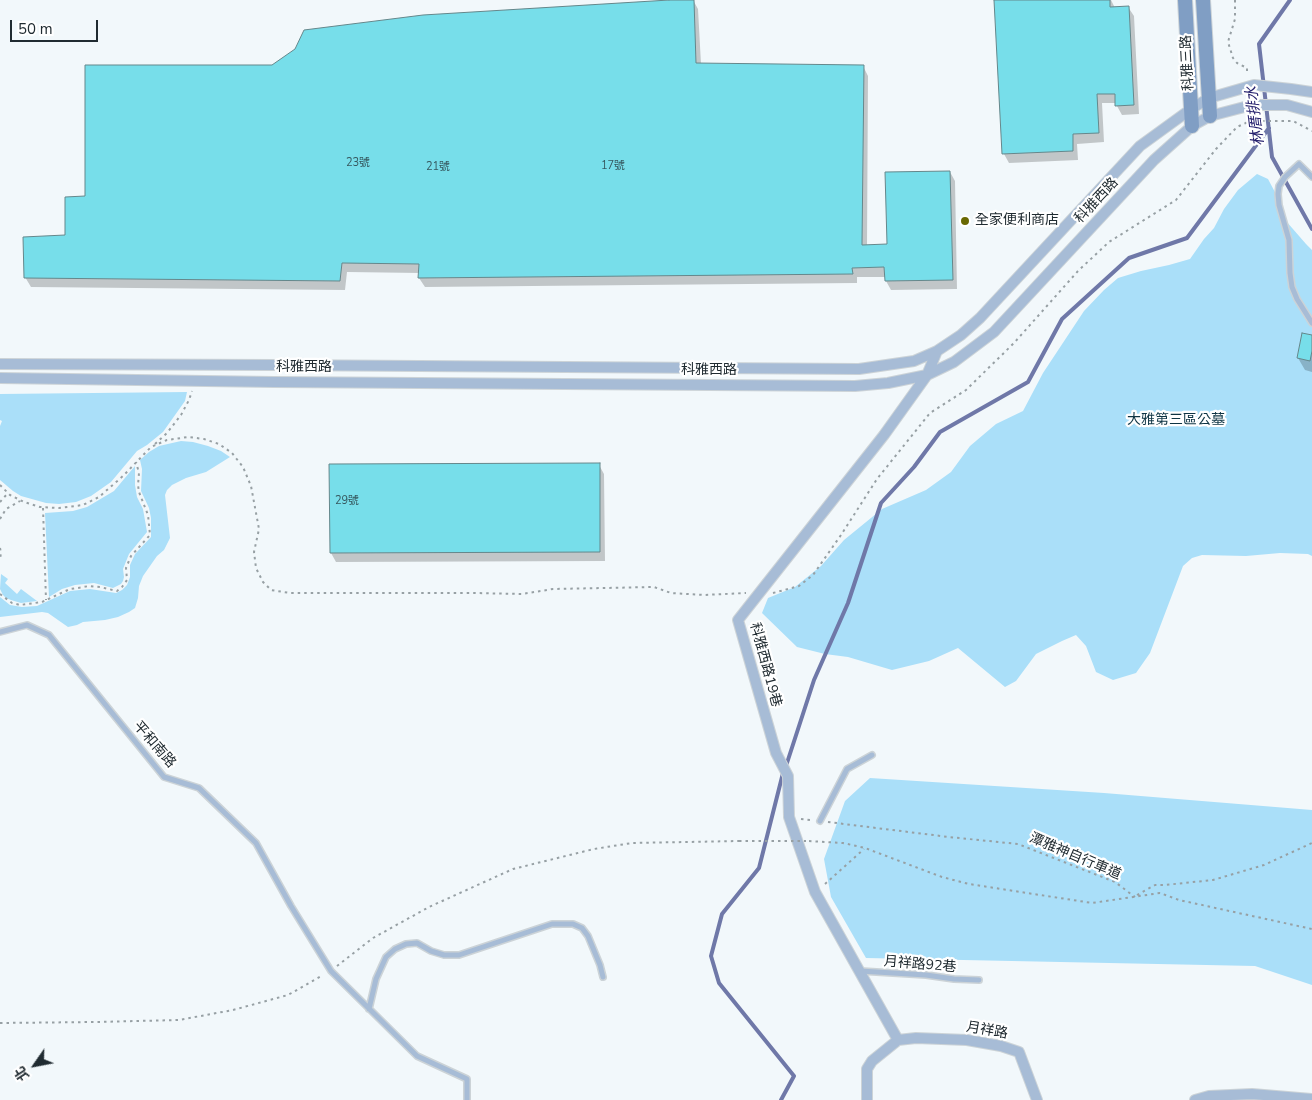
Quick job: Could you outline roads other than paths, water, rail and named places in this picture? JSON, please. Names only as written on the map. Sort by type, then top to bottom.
[{"type":"street","name":"科雅三路","points":[[1184,0],[1192,126]]},
{"type":"street","name":"科雅三路","points":[[1204,0],[1210,116]]},
{"type":"street","name":"科雅西路","points":[[0,364],[272,364],[860,369],[914,361],[937,351],[961,335],[980,318],[1140,146],[1191,109],[1209,98],[1254,85],[1312,92]]},
{"type":"street","name":"科雅西路","points":[[0,378],[855,386],[927,375],[954,362],[994,332],[1154,160],[1192,126],[1210,116],[1252,105],[1287,105],[1312,112]]},
{"type":"street","name":"科雅西路19巷","points":[[859,971],[816,892],[789,817],[788,776],[776,753],[738,620],[884,435],[927,375],[937,351]]},
{"type":"street","points":[[859,971],[898,1040],[872,1061],[867,1069],[867,1100]]},
{"type":"street","name":"月祥路","points":[[898,1040],[916,1038],[967,1040],[1001,1046],[1019,1052],[1037,1100]]},
{"type":"street","points":[[1195,1100],[1209,1096],[1252,1094],[1312,1099]]},
{"type":"lane","points":[[1312,177],[1299,164],[1279,186],[1278,194],[1288,240],[1292,287],[1312,324]]},
{"type":"lane","name":"平和南路","points":[[0,632],[27,625],[49,634],[164,777],[199,788],[256,843],[290,906],[331,971],[417,1056],[467,1078],[467,1100]]},
{"type":"lane","points":[[820,821],[847,769],[872,755]]},
{"type":"lane","points":[[369,1009],[376,979],[386,957],[395,949],[406,944],[417,943],[444,955],[459,955],[552,924],[573,924],[582,928],[588,936],[603,977]]},
{"type":"lane","name":"月祥路92巷","points":[[859,971],[979,980]]},
{"type":"waterway","name":"林厝排水","points":[[1290,0],[1259,44],[1272,157],[1312,229]]},
{"type":"waterway","points":[[786,766],[814,680],[848,603],[881,503],[914,467],[940,432],[1028,382],[1062,319],[1129,258],[1187,238],[1269,128]]},
{"type":"waterway","points":[[781,1100],[794,1076],[719,983],[711,956],[722,914],[759,868],[783,773]]},
{"type":"place","name":"全家便利商店","points":[[965,221]]},
{"type":"park label","name":"大雅第三區公墓","points":[[1176,421]]}]
